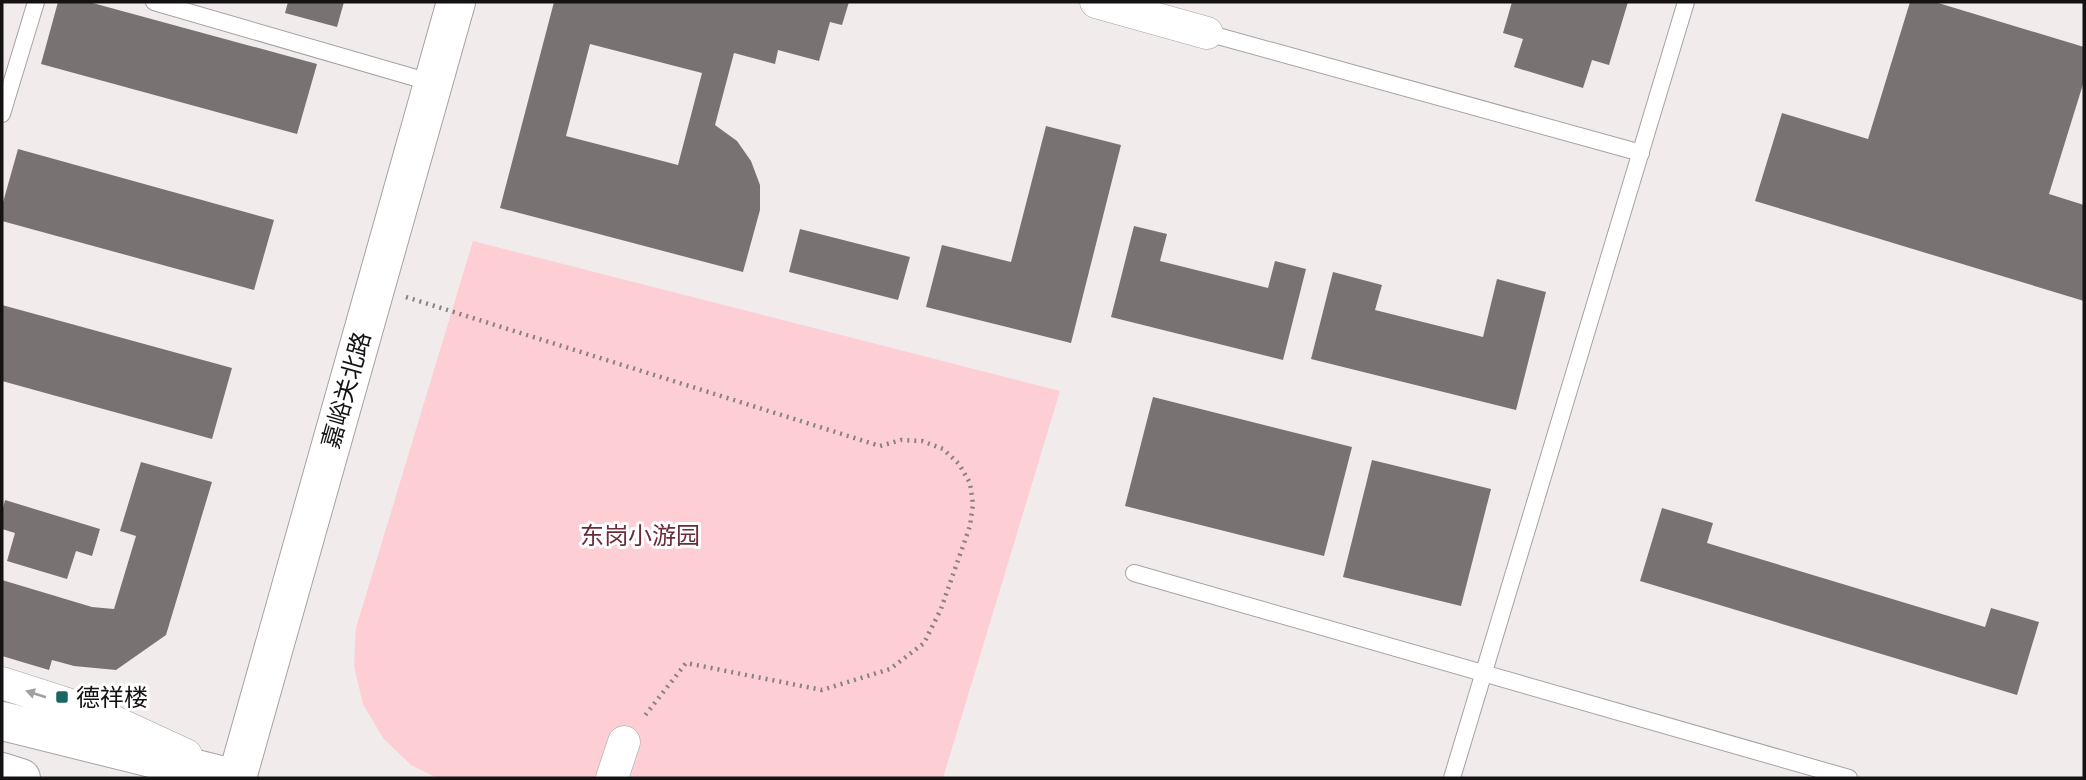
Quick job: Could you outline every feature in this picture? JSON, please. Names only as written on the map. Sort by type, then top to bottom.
[{"type":"main road","name":"嘉峪关北路","points":[[235,778],[456,2]]},
{"type":"main road","points":[[2,721],[235,778]]},
{"type":"main road","points":[[2,772],[21,778]]},
{"type":"street","points":[[1096,2],[1207,33]]},
{"type":"street","points":[[2,683],[95,713],[235,778]]},
{"type":"street","points":[[612,778],[624,742]]},
{"type":"lane","points":[[2,114],[36,2]]},
{"type":"lane","points":[[155,2],[433,83]]},
{"type":"lane","points":[[1452,778],[1686,2]]},
{"type":"lane","points":[[1207,33],[1641,153]]},
{"type":"lane","points":[[1134,573],[1849,778]]},
{"type":"path","points":[[375,288],[880,446],[901,440],[922,441],[943,449],[959,464],[970,483],[973,504],[970,526],[941,609],[924,643],[890,669],[822,690],[686,663],[624,742]]},
{"type":"green space","name":"东岗小游园","points":[[473,241],[1060,391],[943,778],[437,778],[411,765],[383,738],[363,704],[354,666],[356,628]]},
{"type":"building","points":[[58,2],[89,2],[317,64],[297,134],[41,64]]},
{"type":"building","points":[[288,2],[344,2],[337,27],[285,13]]},
{"type":"building","points":[[554,2],[849,2],[842,25],[830,22],[819,61],[778,50],[775,64],[734,53],[715,125],[737,141],[751,161],[760,185],[760,210],[743,272],[500,208]],"holes":[[[590,44],[702,73],[678,165],[566,136]]]},
{"type":"building","points":[[1512,2],[1628,2],[1609,65],[1592,60],[1583,88],[1514,67],[1523,39],[1503,33]]},
{"type":"building","points":[[1910,2],[1935,2],[2084,47],[2084,81],[2049,194],[2084,205],[2084,301],[1755,201],[1782,113],[1868,139]]},
{"type":"building","points":[[1046,126],[1121,145],[1071,343],[926,307],[942,245],[1011,262]]},
{"type":"building","points":[[18,149],[274,220],[254,290],[2,221],[2,206]]},
{"type":"building","points":[[1134,226],[1167,234],[1160,261],[1268,288],[1275,261],[1306,269],[1283,360],[1111,317]]},
{"type":"building","points":[[800,229],[910,257],[898,300],[789,272]]},
{"type":"building","points":[[1333,272],[1382,285],[1375,310],[1483,337],[1497,279],[1546,292],[1516,410],[1311,359]]},
{"type":"building","points":[[2,305],[232,368],[212,439],[2,381]]},
{"type":"building","points":[[1153,397],[1352,447],[1324,556],[1125,506]]},
{"type":"building","points":[[1372,460],[1491,489],[1461,606],[1343,577]]},
{"type":"building","points":[[141,462],[212,482],[166,635],[116,670],[74,666],[52,660],[49,670],[2,656],[2,580],[92,607],[114,609],[136,536],[120,531]]},
{"type":"building","points":[[5,500],[100,529],[92,556],[76,551],[67,579],[7,561],[15,533],[2,529]]},
{"type":"building","points":[[1662,508],[1713,523],[1707,543],[1985,627],[1991,608],[2039,622],[2017,695],[1640,581]]},
{"type":"place","name":"德祥楼","points":[[62,697]]}]
